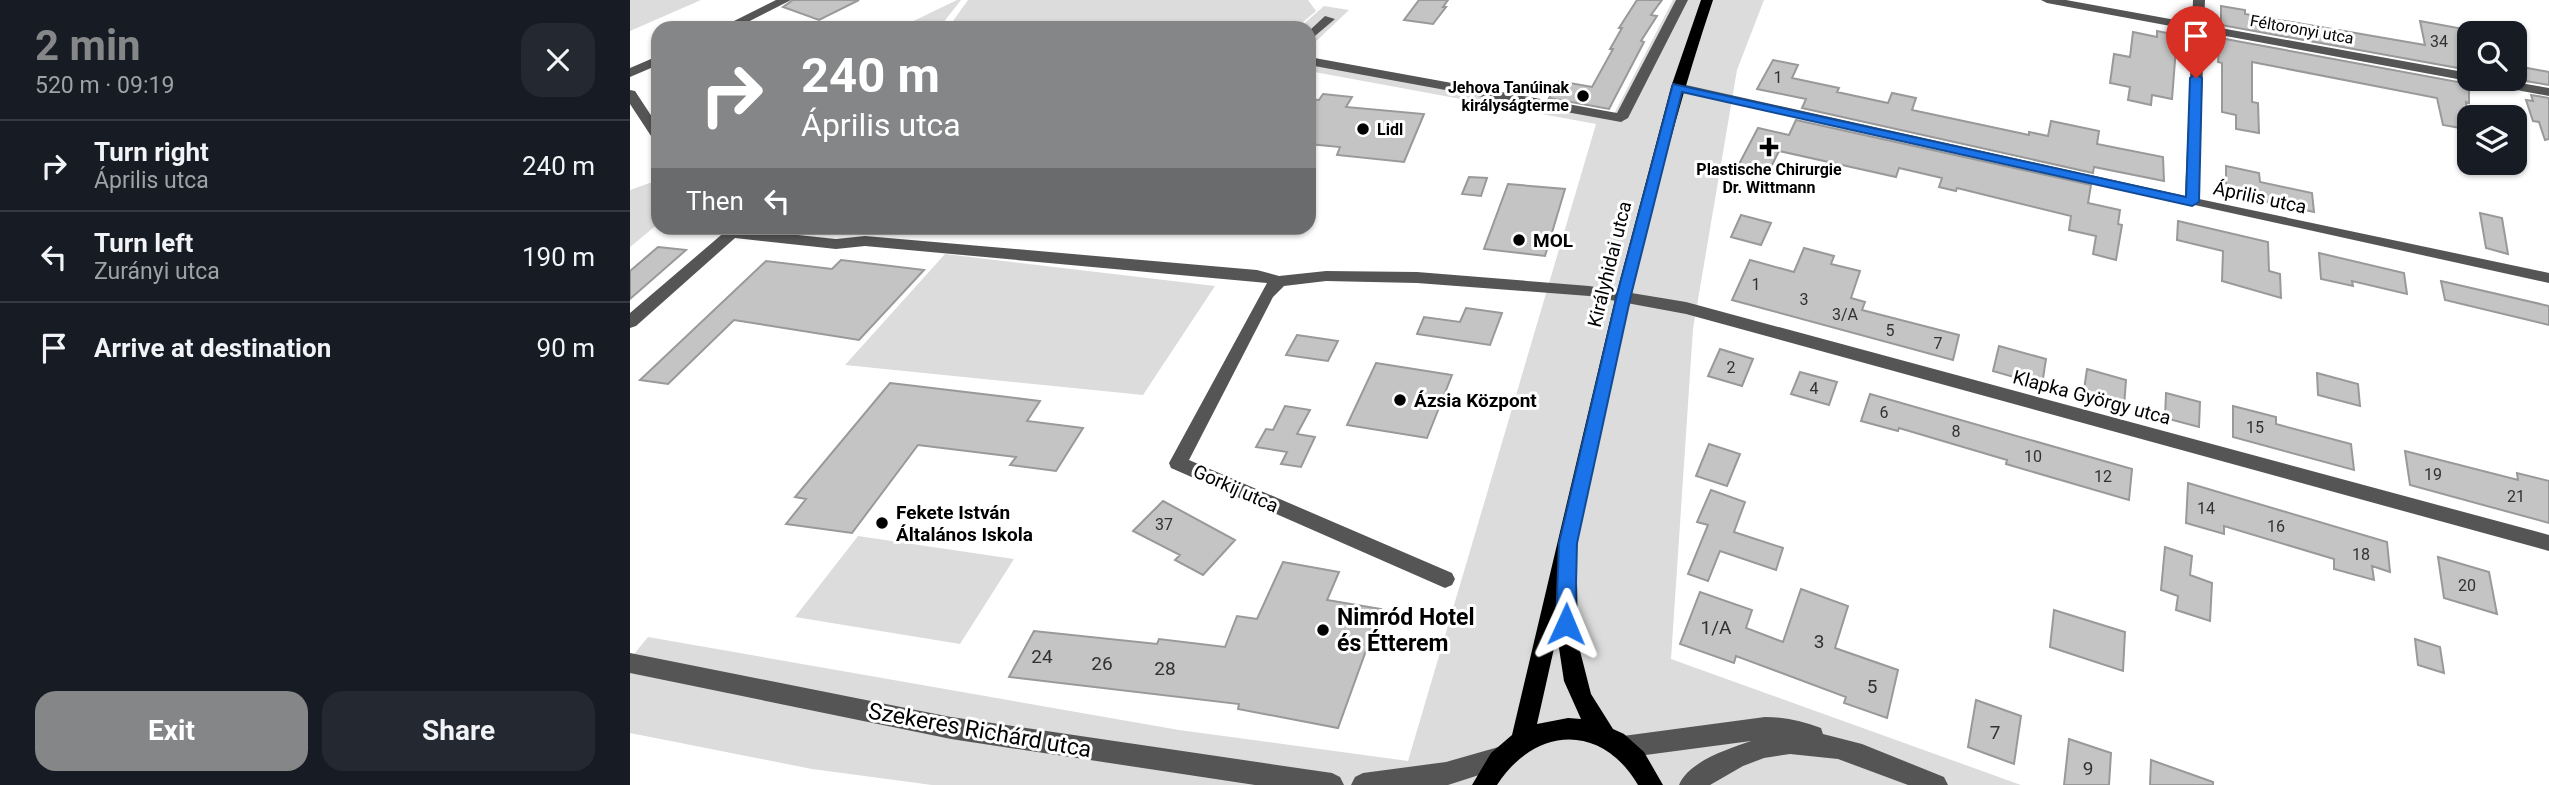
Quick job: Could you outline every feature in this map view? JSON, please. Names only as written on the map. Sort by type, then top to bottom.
[{"type":"main road","name":"Királyhidai utca","points":[[1522,741],[1624,295],[1677,87],[1707,0]]},
{"type":"main road","name":"Királyhidai utca","points":[[1568,543],[1566,624],[1572,676],[1583,705],[1613,741],[1642,769],[1651,785]]},
{"type":"main road","points":[[1484,785],[1502,757],[1522,741],[1554,729],[1588,730],[1613,741]]},
{"type":"street","points":[[741,21],[785,0]]},
{"type":"street","points":[[1316,62],[1621,118],[1682,0]]},
{"type":"street","name":"Féltoronyi utca","points":[[2047,0],[2457,75]]},
{"type":"street","points":[[2192,202],[2199,0]]},
{"type":"street","points":[[1316,31],[1329,19]]},
{"type":"street","points":[[630,73],[651,63]]},
{"type":"street","name":"Április utca","points":[[1677,87],[2192,202],[2549,278]]},
{"type":"street","points":[[2527,88],[2549,92]]},
{"type":"street","points":[[630,94],[651,126]]},
{"type":"street","points":[[630,323],[724,235]]},
{"type":"street","points":[[767,235],[836,244],[878,243],[1257,275],[1278,281],[1295,276],[1379,278],[1411,275],[1428,279],[1624,295]]},
{"type":"street","name":"Gorkij utca","points":[[1278,281],[1267,294],[1178,463],[1445,579]]},
{"type":"street","name":"Klapka György utca","points":[[1624,295],[1686,308],[2549,543]]},
{"type":"street","name":"Szekeres Richárd utca","points":[[630,663],[951,728],[1332,785]]},
{"type":"street","points":[[1613,741],[1765,728],[1805,732],[1835,747],[1936,785]]},
{"type":"street","points":[[1691,785],[1734,759],[1771,745],[1800,741],[1835,747]]},
{"type":"street","points":[[1363,785],[1446,774],[1502,757]]},
{"type":"shaded area","points":[[630,0],[701,0],[651,21],[630,31]]},
{"type":"shaded area","points":[[957,0],[961,0],[944,21],[914,21]]},
{"type":"shaded area","points":[[968,0],[1308,0],[1316,11],[1304,21],[953,21]]},
{"type":"shaded area","points":[[1673,0],[1764,0],[1737,70],[1693,329],[1671,659],[2021,785],[932,785],[812,769],[630,733],[630,659],[648,637],[1179,730],[1408,761],[1596,124],[1316,72],[1316,58],[1614,114]]},
{"type":"shaded area","points":[[1324,6],[1349,10],[1316,41],[1316,21],[1307,21]]},
{"type":"shaded area","points":[[651,182],[651,230],[630,247],[630,190]]},
{"type":"shaded area","points":[[945,254],[1215,286],[1143,395],[845,365]]},
{"type":"shaded area","points":[[858,536],[1014,559],[960,644],[795,617]]},
{"type":"building","points":[[793,0],[859,0],[819,20],[783,7]]},
{"type":"building","points":[[1419,0],[1448,0],[1433,24],[1404,20]]},
{"type":"building","points":[[1637,0],[1662,0],[1651,15],[1657,16],[1641,41],[1644,42],[1609,109],[1549,98],[1559,81],[1592,87],[1613,49],[1610,49],[1622,28],[1619,28]]},
{"type":"building","points":[[2221,6],[2245,10],[2245,14],[2425,45],[2420,21],[2457,28],[2457,68],[2221,25]]},
{"type":"building","points":[[2157,31],[2177,35],[2172,99],[2152,95],[2151,105],[2128,100],[2130,87],[2110,83],[2114,54],[2130,57],[2133,32],[2157,37]]},
{"type":"building","points":[[2220,38],[2457,82],[2457,91],[2469,91],[2469,103],[2457,105],[2457,127],[2443,125],[2437,98],[2252,62],[2252,102],[2258,103],[2259,133],[2236,129],[2236,115],[2222,112],[2222,63],[2218,62]]},
{"type":"building","points":[[1773,60],[1798,65],[1792,78],[1839,88],[1837,92],[1888,103],[1892,93],[1916,98],[1912,110],[2029,135],[2029,132],[2048,136],[2051,121],[2099,131],[2097,144],[2163,157],[2164,181],[2094,167],[2093,173],[1802,108],[1806,99],[1757,89]]},
{"type":"building","points":[[2527,68],[2549,72],[2549,85],[2527,81]]},
{"type":"building","name":"Lidl","points":[[1323,94],[1352,97],[1346,107],[1424,114],[1404,162],[1337,155],[1340,147],[1316,145],[1316,100],[1319,100]]},
{"type":"building","points":[[2531,95],[2549,98],[2549,139],[2545,140],[2539,122],[2533,121],[2526,100],[2533,101]]},
{"type":"building","points":[[1796,120],[2091,185],[2088,203],[2120,210],[2118,224],[2122,225],[2116,260],[2093,254],[2096,236],[2069,230],[2071,216],[1957,188],[1956,191],[1939,187],[1942,178],[1899,168],[1896,177],[1779,151],[1768,173],[1738,166],[1758,128],[1789,135]]},
{"type":"building","points":[[2226,166],[2259,173],[2260,182],[2312,193],[2314,212],[2226,193]]},
{"type":"building","points":[[1469,177],[1487,178],[1481,196],[1462,194]]},
{"type":"building","points":[[1508,184],[1565,189],[1545,256],[1484,249]]},
{"type":"building","points":[[2480,213],[2502,218],[2508,254],[2486,248]]},
{"type":"building","points":[[1741,215],[1771,223],[1761,245],[1731,237]]},
{"type":"building","points":[[2178,221],[2268,242],[2269,271],[2280,274],[2281,298],[2222,281],[2223,251],[2177,240]]},
{"type":"building","points":[[658,247],[686,250],[630,299],[630,271]]},
{"type":"building","points":[[1804,248],[1834,256],[1831,264],[1860,271],[1851,298],[1865,302],[1862,310],[1959,335],[1953,360],[1732,300],[1750,260],[1794,272]]},
{"type":"building","points":[[2319,253],[2404,273],[2407,294],[2352,281],[2353,286],[2321,279]]},
{"type":"building","points":[[841,260],[924,270],[859,340],[734,320],[668,384],[640,380],[766,261],[832,269]]},
{"type":"building","points":[[2441,281],[2549,306],[2549,325],[2445,300]]},
{"type":"building","points":[[1466,308],[1502,313],[1490,345],[1417,334],[1424,317],[1460,322]]},
{"type":"building","points":[[1297,335],[1338,341],[1328,361],[1286,355]]},
{"type":"building","points":[[1999,346],[2046,359],[2042,385],[1993,371]]},
{"type":"building","points":[[1720,349],[1753,359],[1742,386],[1708,376]]},
{"type":"building","name":"Ázsia Központ","points":[[1376,363],[1452,375],[1427,438],[1347,425]]},
{"type":"building","points":[[2087,369],[2126,380],[2124,407],[2083,396]]},
{"type":"building","points":[[1800,372],[1837,382],[1829,405],[1791,394]]},
{"type":"building","points":[[2317,373],[2358,384],[2360,406],[2318,395]]},
{"type":"building","points":[[890,383],[1040,401],[1027,421],[1083,428],[1056,471],[1010,465],[1016,457],[918,445],[852,533],[786,524],[806,499],[795,497]]},
{"type":"building","points":[[2166,393],[2200,402],[2199,427],[2165,418]]},
{"type":"building","points":[[1870,394],[2132,469],[2129,500],[2006,464],[2007,460],[1899,428],[1898,431],[1861,421]]},
{"type":"building","points":[[1285,406],[1310,410],[1297,434],[1315,437],[1301,467],[1281,464],[1287,452],[1256,447],[1266,429],[1273,430]]},
{"type":"building","points":[[2233,406],[2276,417],[2276,424],[2351,444],[2354,470],[2233,437]]},
{"type":"building","points":[[1709,444],[1740,454],[1727,486],[1696,476]]},
{"type":"building","points":[[2405,451],[2518,480],[2517,473],[2549,481],[2549,523],[2410,485]]},
{"type":"building","points":[[2188,483],[2387,542],[2390,572],[2372,566],[2374,580],[2334,569],[2334,559],[2224,526],[2224,534],[2186,523]]},
{"type":"building","points":[[1711,490],[1745,502],[1734,532],[1783,548],[1776,570],[1720,551],[1708,581],[1688,574],[1708,525],[1697,522]]},
{"type":"building","points":[[1163,501],[1235,540],[1203,575],[1175,560],[1180,555],[1133,531]]},
{"type":"building","points":[[2165,547],[2192,556],[2190,575],[2212,583],[2210,621],[2176,610],[2178,596],[2161,590]]},
{"type":"building","points":[[2438,557],[2489,572],[2497,614],[2444,598]]},
{"type":"building","points":[[1283,562],[1339,572],[1327,600],[1381,609],[1338,728],[1238,709],[1239,704],[1009,677],[1034,631],[1157,644],[1159,639],[1225,647],[1237,616],[1257,619]]},
{"type":"building","points":[[1801,589],[1848,606],[1835,648],[1898,670],[1887,718],[1844,703],[1846,697],[1736,656],[1734,663],[1680,644],[1700,592],[1752,610],[1746,628],[1783,642]]},
{"type":"building","points":[[2054,610],[2125,632],[2123,671],[2050,647]]},
{"type":"building","points":[[2415,639],[2440,647],[2444,673],[2418,665]]},
{"type":"building","points":[[1976,700],[2021,716],[2014,764],[1968,747]]},
{"type":"building","points":[[2069,739],[2111,753],[2109,785],[2064,785]]},
{"type":"building","points":[[2151,760],[2213,782],[2213,785],[2150,785]]},
{"type":"place","name":"Jehova Tanúinak királyságterme","points":[[1583,96]]},
{"type":"place","name":"Lidl","points":[[1363,129]]},
{"type":"place","name":"Plastische Chirurgie Dr. Wittmann","points":[[1769,147]]},
{"type":"place","name":"MOL","points":[[1519,240]]},
{"type":"place","name":"Ázsia Központ","points":[[1400,400]]},
{"type":"place","name":"Fekete István Általános Iskola","points":[[882,523]]},
{"type":"place","name":"Nimród Hotel és Étterem","points":[[1323,630]]},
{"type":"route","points":[[1566,624],[1568,543],[1624,295],[1677,87],[2192,202],[2196,78]]}]
